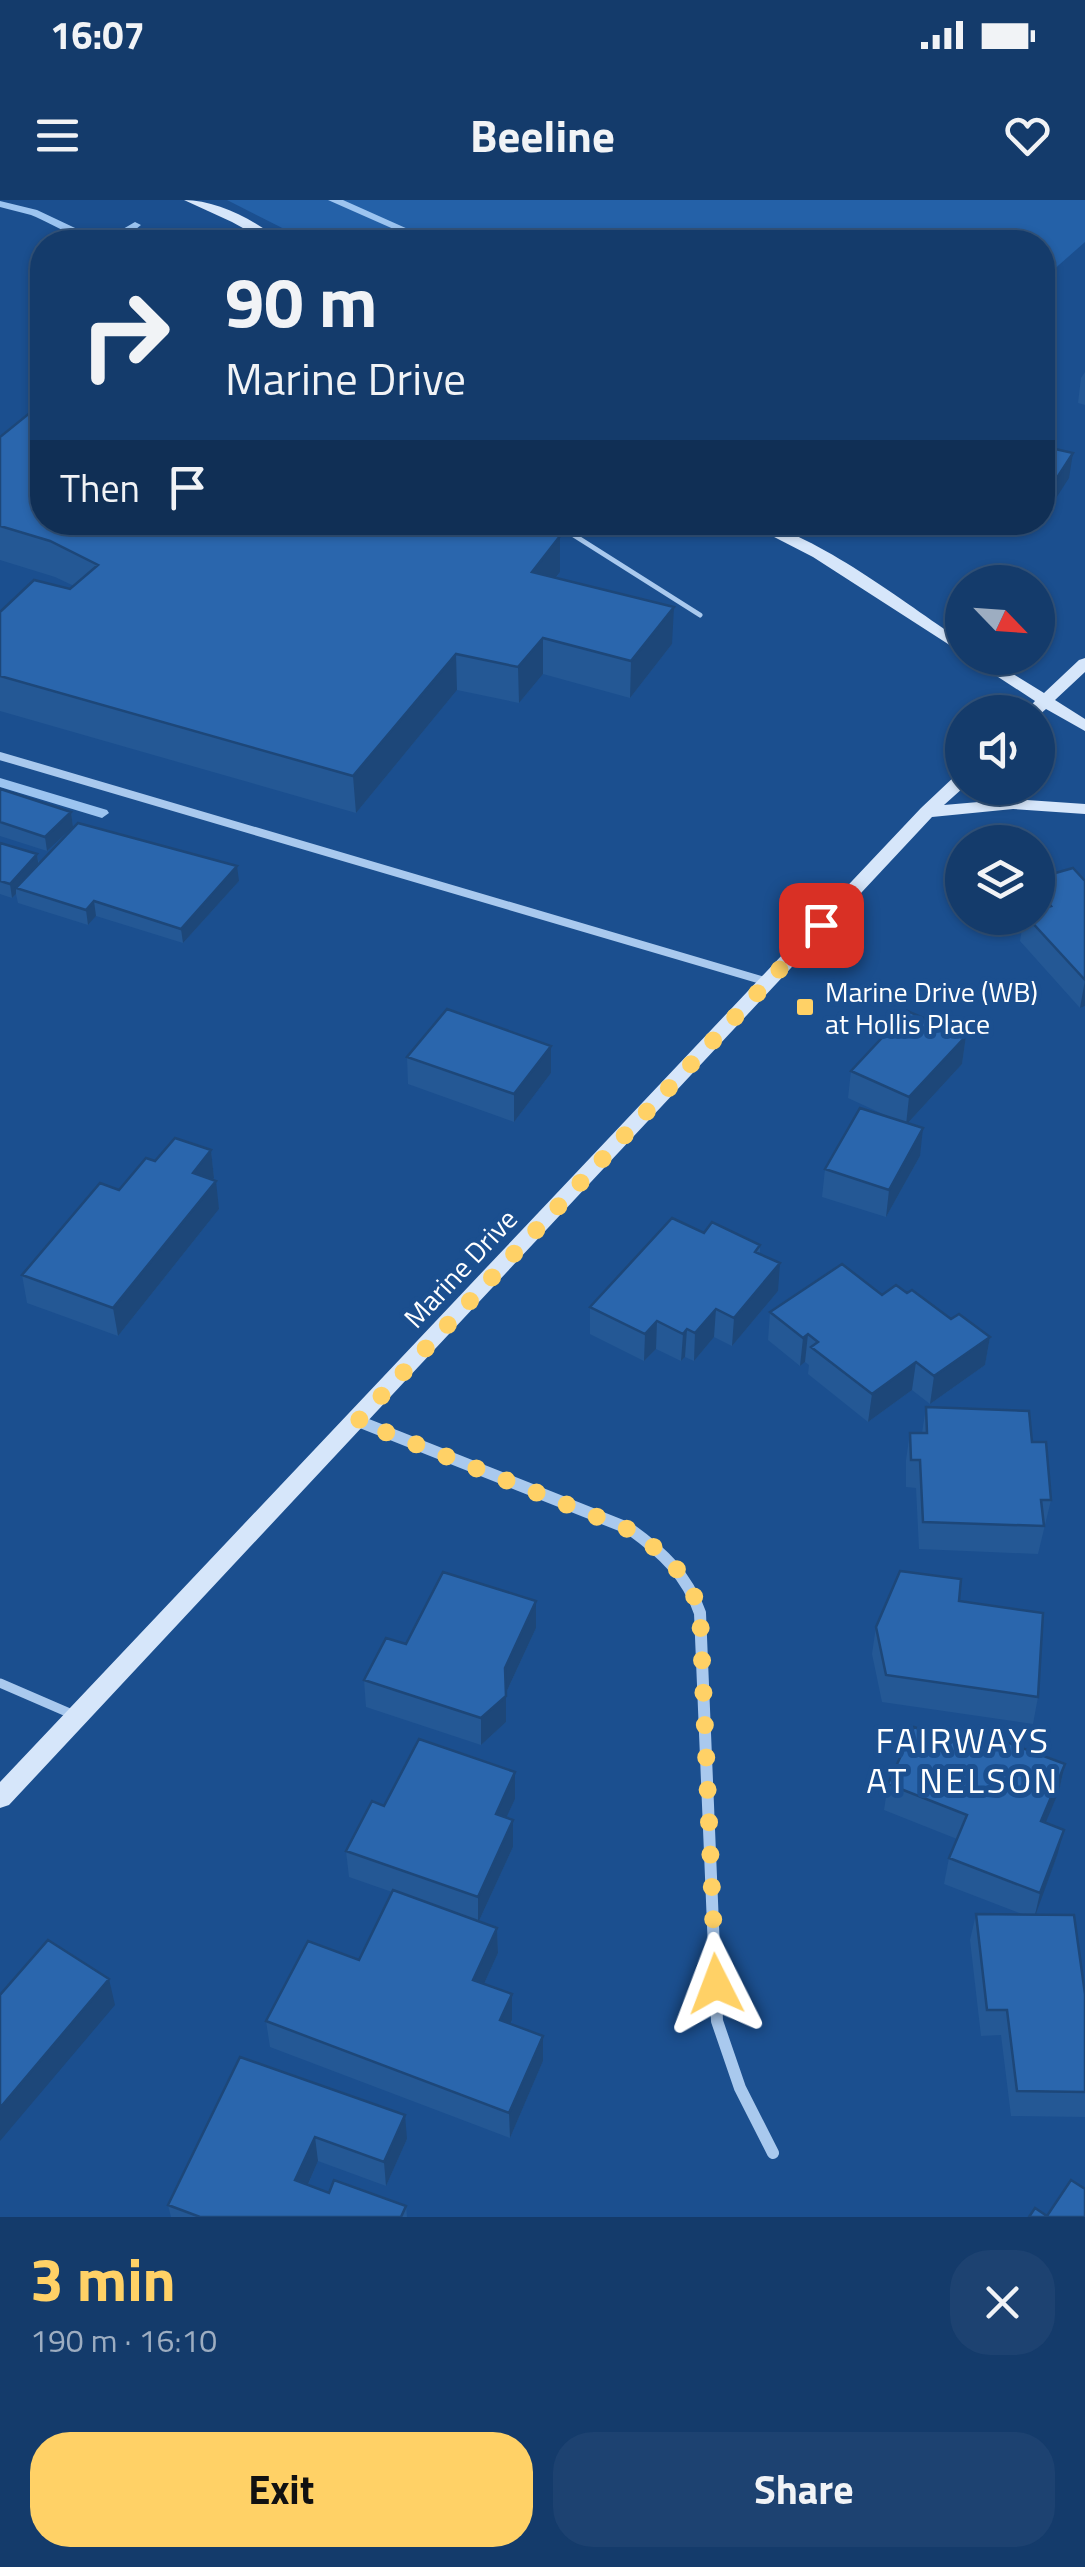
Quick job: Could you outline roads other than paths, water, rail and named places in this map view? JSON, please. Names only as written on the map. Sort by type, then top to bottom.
[{"type":"street","points":[[190,200],[256,230]]},
{"type":"street","points":[[779,535],[818,554],[945,637]]},
{"type":"street","points":[[1050,695],[1085,662]]},
{"type":"street","points":[[999,675],[1025,695]]},
{"type":"street","points":[[1055,713],[1085,726]]},
{"type":"street","name":"Marine Drive","points":[[0,1798],[945,795]]},
{"type":"street","points":[[927,812],[1013,804],[1085,809]]},
{"type":"street","points":[[358,1421],[630,1530],[670,1562],[695,1595],[700,1613],[717,2021],[740,2088],[773,2153]]},
{"type":"lane","points":[[574,535],[700,614]]},
{"type":"lane","points":[[0,756],[768,982]]},
{"type":"lane","points":[[0,1682],[77,1716]]},
{"type":"waterway","points":[[334,200],[403,230]]},
{"type":"waterway","points":[[0,204],[33,212],[70,230]]},
{"type":"waterway","points":[[128,230],[135,225]]},
{"type":"waterway","points":[[0,782],[102,813]]},
{"type":"place","name":"Marine Drive (WB) at Hollis Place","points":[[805,1007]]},
{"type":"district","name":"FAIRWAYS AT NELSON","points":[[963,1760]]}]
